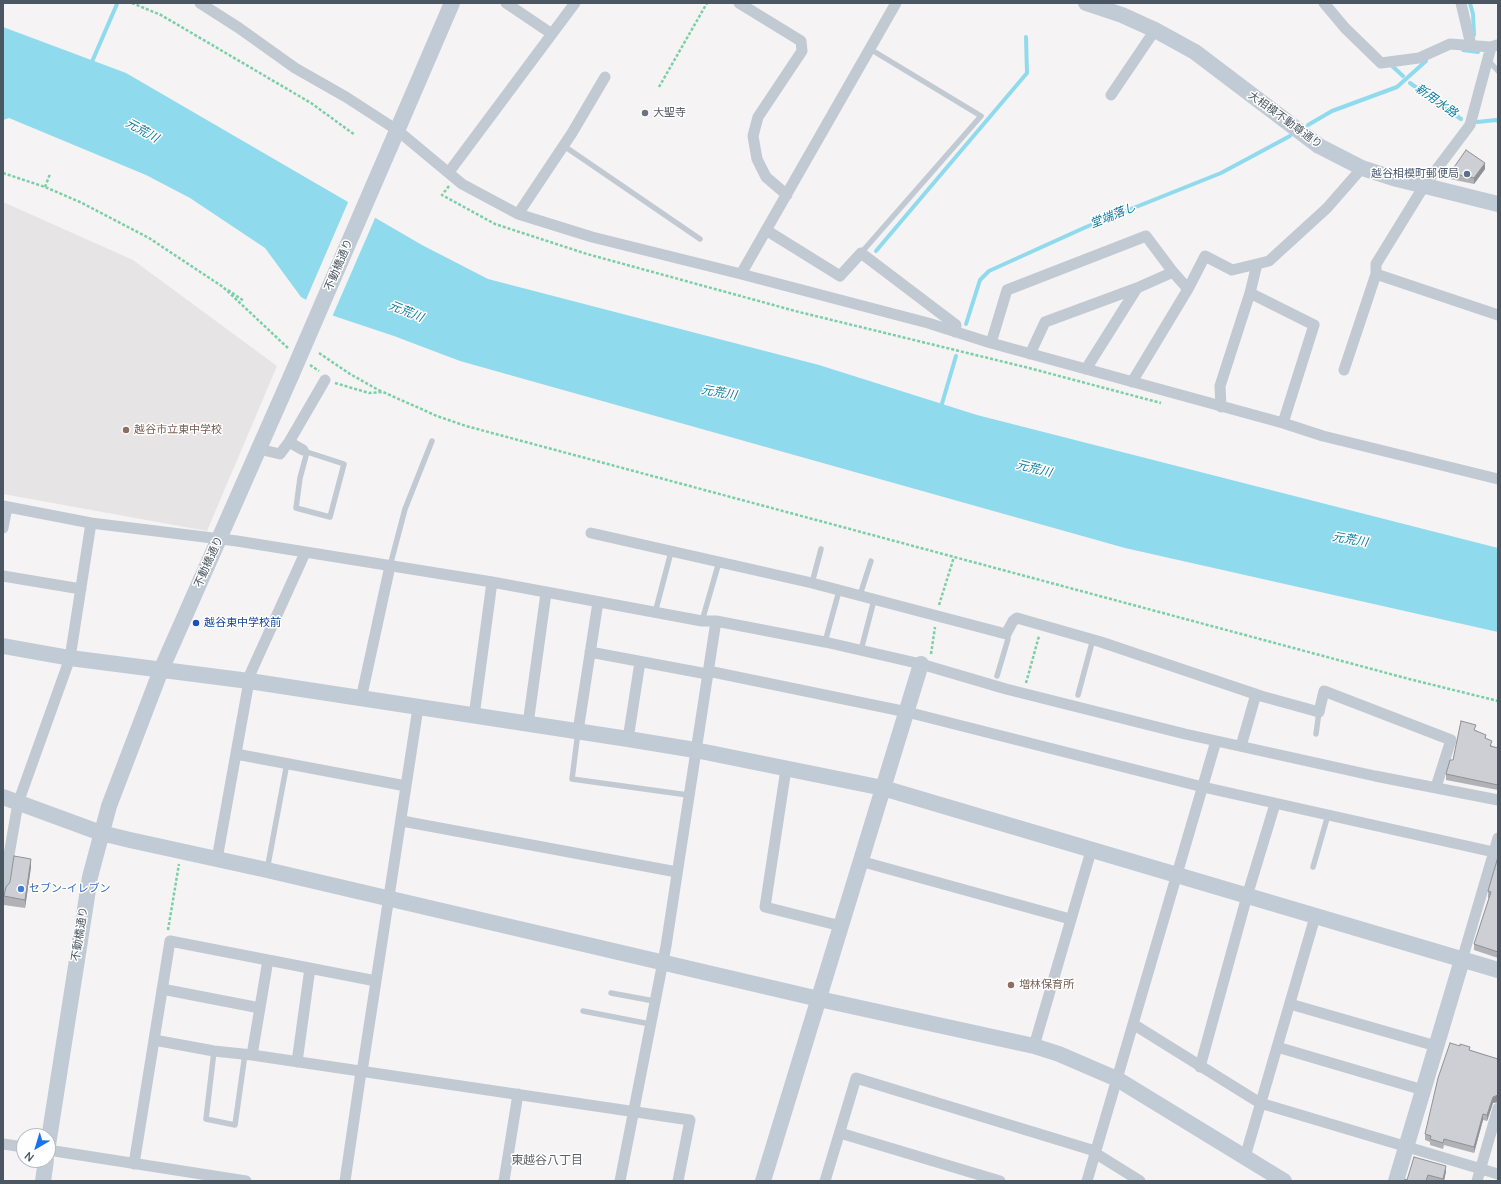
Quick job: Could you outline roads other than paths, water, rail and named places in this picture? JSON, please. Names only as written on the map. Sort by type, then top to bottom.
[{"type":"street","points":[[200,3],[239,28],[295,68],[346,97],[397,130],[462,184],[518,214],[592,237],[740,274],[955,332],[1086,370],[1283,423],[1323,436],[1498,479]]},
{"type":"street","name":"不動橋通り","points":[[51,1128],[81,926],[101,833],[109,806],[161,670],[291,376],[452,3]]},
{"type":"street","points":[[506,3],[552,34]]},
{"type":"street","points":[[449,172],[575,3]]},
{"type":"street","points":[[739,3],[801,41],[802,51],[758,117],[753,136],[757,159],[766,177],[786,195]]},
{"type":"street","points":[[740,274],[896,3]]},
{"type":"street","name":"大相模不動尊通り","points":[[1086,3],[1122,15],[1155,30],[1195,52],[1302,134],[1324,149],[1362,168],[1424,186],[1498,204]]},
{"type":"street","points":[[1324,3],[1345,28],[1381,63],[1419,58],[1450,44],[1495,46],[1488,60],[1470,125],[1424,186],[1376,264],[1376,274],[1344,370]]},
{"type":"street","points":[[1461,3],[1471,45]]},
{"type":"street","points":[[1111,95],[1155,30]]},
{"type":"street","points":[[518,214],[564,146],[605,77]]},
{"type":"street","points":[[1132,382],[1188,289],[1205,256],[1232,270],[1268,261],[1327,208],[1362,168]]},
{"type":"street","points":[[766,230],[840,276],[862,254],[956,325],[955,332]]},
{"type":"street","points":[[991,343],[1007,290],[1146,236],[1188,289]]},
{"type":"street","points":[[1221,407],[1220,386],[1250,293],[1257,264]]},
{"type":"street","points":[[1030,354],[1045,322],[1137,288],[1173,272]]},
{"type":"street","points":[[1376,274],[1498,315]]},
{"type":"street","points":[[1086,370],[1137,288]]},
{"type":"street","points":[[1250,293],[1314,325],[1283,423]]},
{"type":"street","points":[[259,449],[280,454],[289,442],[325,380]]},
{"type":"street","points":[[1206,403],[1220,386]]},
{"type":"street","points":[[289,442],[305,452]]},
{"type":"street","points":[[3,528],[5,506],[91,523],[219,539],[492,582],[702,622],[716,621],[825,642],[921,664],[1012,691],[1216,741],[1375,776],[1498,800]]},
{"type":"street","points":[[3,889],[10,800],[70,658],[91,523]]},
{"type":"street","points":[[591,533],[812,583],[874,600],[947,617],[1006,634],[1016,618],[1092,639],[1256,694],[1319,712],[1324,691],[1451,740],[1436,788]]},
{"type":"street","points":[[217,859],[248,681],[305,553]]},
{"type":"street","points":[[361,699],[390,566]]},
{"type":"street","points":[[3,576],[81,589]]},
{"type":"street","points":[[474,716],[492,582]]},
{"type":"street","points":[[528,724],[546,593]]},
{"type":"street","points":[[578,731],[598,602]]},
{"type":"street","points":[[620,1181],[662,962],[716,621]]},
{"type":"street","points":[[3,646],[70,658],[248,681],[628,739],[695,750],[883,788],[1091,851],[1498,970]]},
{"type":"street","points":[[590,652],[708,673],[907,712],[1203,787],[1496,852]]},
{"type":"street","points":[[628,739],[640,662]]},
{"type":"street","points":[[762,1181],[921,664]]},
{"type":"street","points":[[1241,746],[1256,694]]},
{"type":"street","points":[[345,1181],[361,1072],[402,821],[418,708]]},
{"type":"street","points":[[1086,1181],[1216,741]]},
{"type":"street","points":[[236,754],[406,786]]},
{"type":"street","points":[[786,769],[765,907],[841,926]]},
{"type":"street","points":[[10,800],[101,833],[267,870],[819,999],[1034,1046],[1059,1054],[1117,1079],[1284,1181]]},
{"type":"street","points":[[1200,1067],[1247,896],[1275,804]]},
{"type":"street","points":[[402,821],[677,872]]},
{"type":"street","points":[[1396,1181],[1496,852],[1498,838]]},
{"type":"street","points":[[1034,1046],[1091,851]]},
{"type":"street","points":[[860,861],[1070,919]]},
{"type":"street","points":[[1245,1158],[1315,917]]},
{"type":"street","points":[[134,1164],[170,941],[376,981]]},
{"type":"street","points":[[248,1055],[260,1008],[268,960]]},
{"type":"street","points":[[297,1062],[310,968]]},
{"type":"street","points":[[162,989],[260,1008]]},
{"type":"street","points":[[1290,1004],[1436,1046]]},
{"type":"street","points":[[1132,1024],[1260,1103],[1498,1174]]},
{"type":"street","points":[[154,1040],[214,1051],[690,1120],[678,1181]]},
{"type":"street","points":[[1277,1047],[1423,1090]]},
{"type":"street","points":[[825,1181],[856,1078],[1095,1152],[1140,1181]]},
{"type":"street","points":[[504,1181],[518,1094]]},
{"type":"street","points":[[1477,1181],[1498,1108]]},
{"type":"street","points":[[840,1133],[1000,1181]]},
{"type":"street","points":[[3,1144],[16,1146]]},
{"type":"street","points":[[56,1151],[134,1164],[197,1177],[246,1181]]},
{"type":"street","points":[[43,1181],[45,1168]]},
{"type":"lane","points":[[862,254],[981,116],[870,49]]},
{"type":"lane","points":[[1488,60],[1498,71]]},
{"type":"lane","points":[[564,146],[700,239]]},
{"type":"lane","points":[[390,566],[405,509],[432,442]]},
{"type":"lane","points":[[305,452],[344,464],[330,516],[296,508],[305,452]]},
{"type":"lane","points":[[812,583],[821,549]]},
{"type":"lane","points":[[655,613],[671,552]]},
{"type":"lane","points":[[702,622],[719,561]]},
{"type":"lane","points":[[860,595],[871,561]]},
{"type":"lane","points":[[825,642],[839,591]]},
{"type":"lane","points":[[861,650],[874,600]]},
{"type":"lane","points":[[996,676],[1008,639],[1007,632]]},
{"type":"lane","points":[[1078,695],[1092,639]]},
{"type":"lane","points":[[1316,734],[1319,712]]},
{"type":"lane","points":[[578,731],[572,779],[688,795]]},
{"type":"lane","points":[[267,870],[287,763]]},
{"type":"lane","points":[[1313,867],[1328,814]]},
{"type":"lane","points":[[611,993],[654,1001]]},
{"type":"lane","points":[[583,1011],[650,1024]]},
{"type":"lane","points":[[214,1051],[206,1119],[235,1125],[248,1055]]},
{"type":"water","name":"元荒川","points":[[3,27],[126,73],[422,245],[488,279],[819,365],[977,415],[1498,548],[1498,632],[1125,548],[460,361],[394,336],[334,316],[301,297],[265,248],[190,198],[146,175],[9,118],[3,120]]},
{"type":"waterway","points":[[1470,3],[1473,14],[1474,35]]},
{"type":"waterway","points":[[91,64],[117,4]]},
{"type":"waterway","points":[[876,251],[1027,73],[1026,37]]},
{"type":"waterway","name":"堂端落し","points":[[1463,50],[1478,52]]},
{"type":"waterway","name":"堂端落し","points":[[1308,125],[1332,111],[1397,87],[1426,61]]},
{"type":"waterway","name":"新用水路","points":[[1391,65],[1403,76]]},
{"type":"waterway","name":"新用水路","points":[[1410,83],[1461,119]]},
{"type":"waterway","name":"新用水路","points":[[1477,122],[1498,121]]},
{"type":"waterway","name":"堂端落し","points":[[966,324],[980,280],[989,271],[1086,227],[1221,173],[1290,136]]},
{"type":"waterway","name":"堂端落し","points":[[941,407],[956,356]]},
{"type":"place","name":"大聖寺","points":[[645,113]]},
{"type":"place","name":"越谷相模町郵便局","points":[[1467,174]]},
{"type":"place","name":"越谷市立東中学校","points":[[126,430]]},
{"type":"place","name":"越谷東中学校前","points":[[196,623]]},
{"type":"place","name":"セブン-イレブン","points":[[21,889]]},
{"type":"place","name":"増林保育所","points":[[1011,985]]},
{"type":"district","name":"東越谷八丁目","points":[[547,1161]]}]
